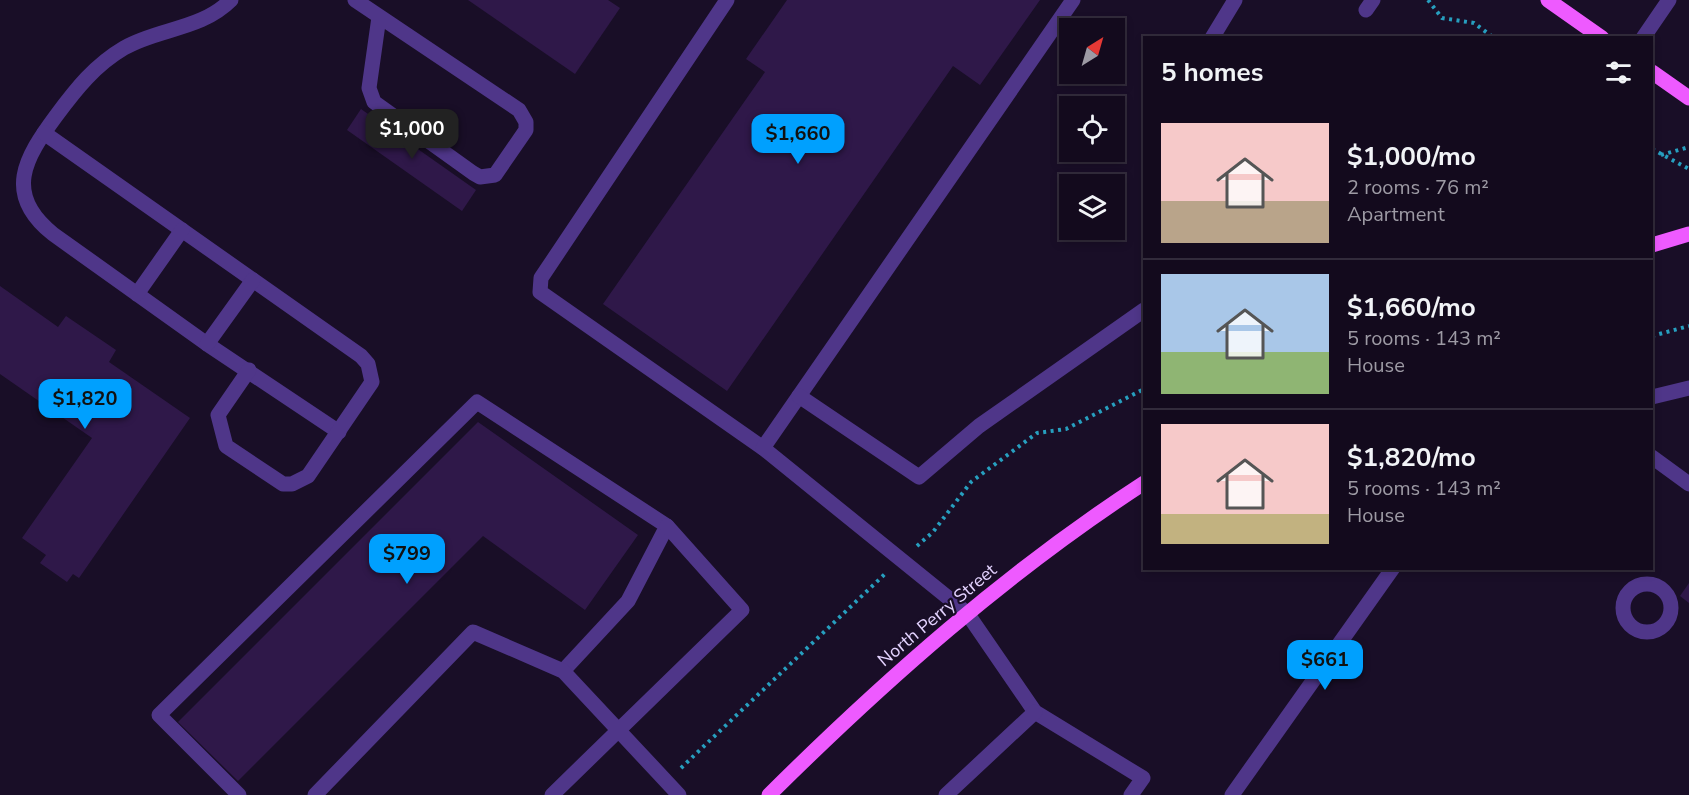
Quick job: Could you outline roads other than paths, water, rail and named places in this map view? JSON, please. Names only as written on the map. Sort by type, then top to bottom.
[{"type":"main road","points":[[1548,0],[1599,36]]},
{"type":"main road","points":[[1653,73],[1689,98]]},
{"type":"main road","points":[[1653,245],[1689,234]]},
{"type":"main road","name":"North Perry Street","points":[[769,795],[876,692],[967,613],[1069,534],[1143,484]]},
{"type":"street","points":[[231,0],[207,19],[136,42],[108,58],[80,85],[28,157],[23,175],[25,196],[34,216],[53,234],[207,344],[339,432]]},
{"type":"street","points":[[354,0],[414,38],[523,116],[526,130],[523,137],[495,175],[480,177],[473,173],[374,102],[369,88],[379,17]]},
{"type":"street","points":[[727,0],[541,278],[540,292],[763,448],[967,613],[1035,712],[1143,778],[1131,795]]},
{"type":"street","points":[[763,448],[1073,0]]},
{"type":"street","points":[[1213,36],[1235,0]]},
{"type":"street","points":[[1644,36],[1669,0]]},
{"type":"street","points":[[44,133],[368,364],[372,382],[302,482],[283,484],[226,446],[218,415],[249,370]]},
{"type":"street","points":[[137,294],[182,230]]},
{"type":"street","points":[[207,344],[253,280]]},
{"type":"street","points":[[799,396],[919,477],[979,426],[1143,311]]},
{"type":"street","points":[[1653,397],[1689,387]]},
{"type":"street","points":[[239,795],[159,715],[477,402],[667,526],[742,610],[552,795]]},
{"type":"street","points":[[1653,458],[1689,484]]},
{"type":"street","points":[[563,671],[628,601],[667,526]]},
{"type":"street","points":[[1232,795],[1392,570]]},
{"type":"street","points":[[1648,570],[1650,584]]},
{"type":"street","points":[[315,795],[473,632],[563,671],[679,795]]},
{"type":"street","points":[[946,795],[1035,712]]}]
